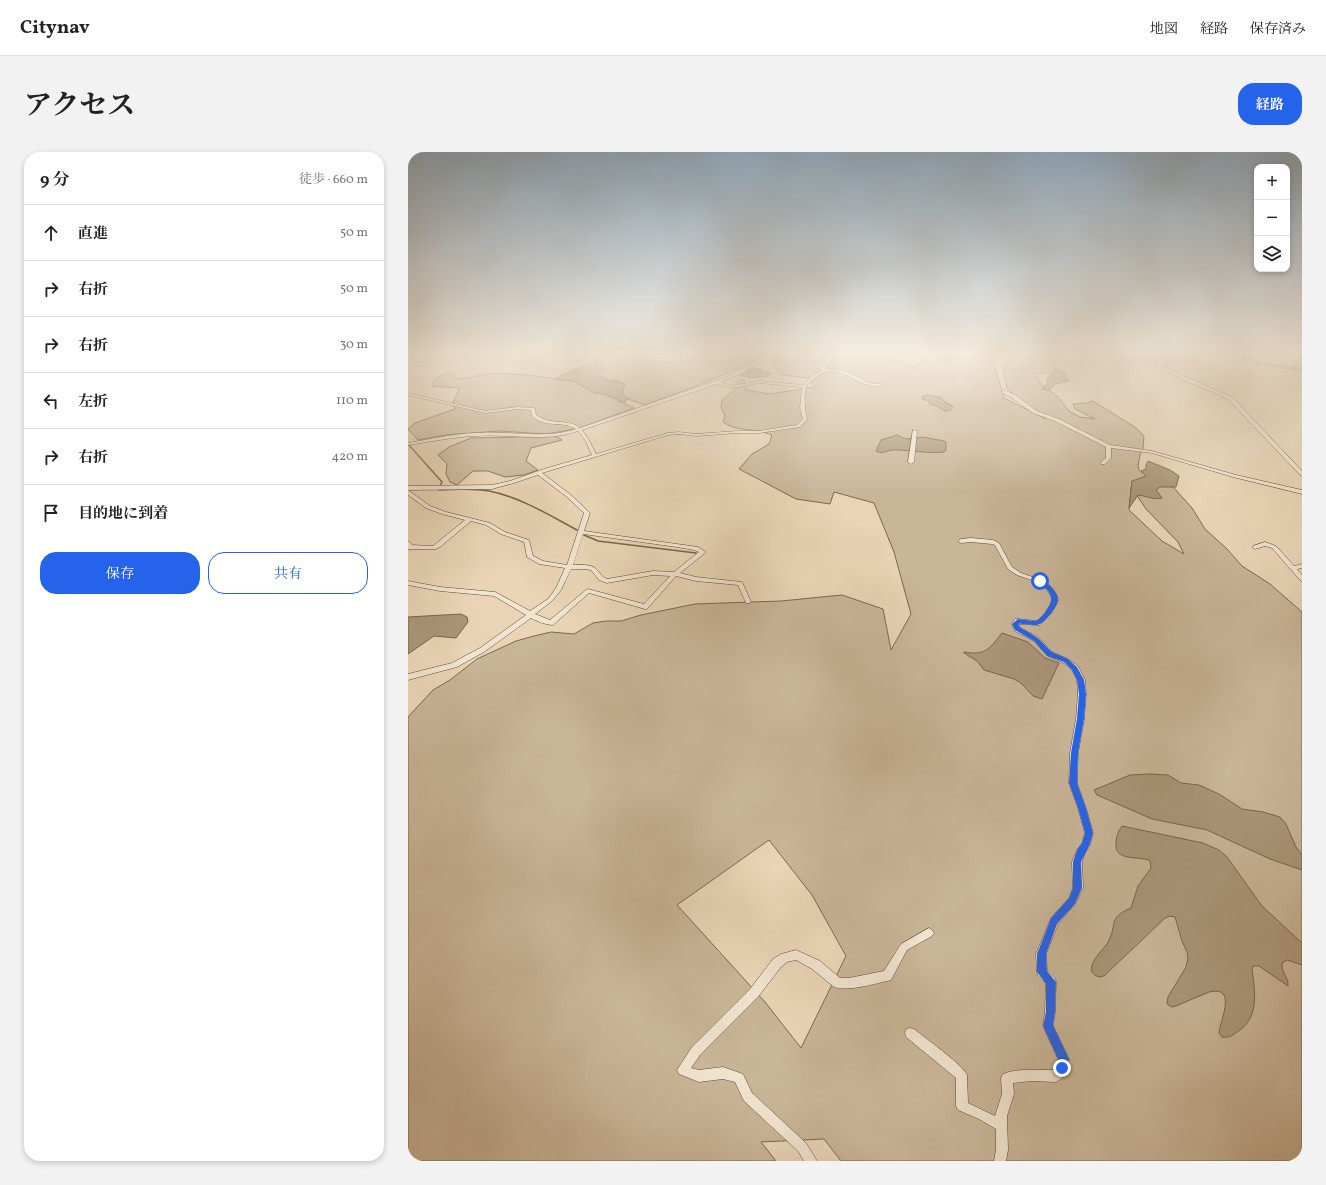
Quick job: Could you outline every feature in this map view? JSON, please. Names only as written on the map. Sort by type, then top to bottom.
[{"type":"street","points":[[425,398],[485,412],[517,408],[533,409],[534,416],[539,419],[554,424],[573,426],[579,430],[587,440],[595,456]]},
{"type":"street","points":[[408,444],[475,434],[545,436],[579,430],[670,398]]},
{"type":"street","points":[[408,488],[492,487],[668,434],[679,433],[696,435],[759,432],[798,426],[805,420],[802,408],[803,398]]},
{"type":"street","points":[[1016,398],[1035,412],[1057,420],[1109,446],[1156,453],[1235,476],[1302,492]]},
{"type":"street","points":[[1229,398],[1302,474]]},
{"type":"street","points":[[911,462],[915,431]]},
{"type":"street","points":[[1103,463],[1108,458],[1109,446]]},
{"type":"street","points":[[408,677],[454,665],[482,650],[550,600],[559,589],[569,567],[587,513],[569,496],[538,473]]},
{"type":"street","points":[[408,492],[428,507],[469,520],[488,524],[503,533],[527,541],[530,557],[541,563],[593,569],[601,579],[607,580],[653,573],[675,574],[696,580],[740,583],[748,602]]},
{"type":"street","points":[[408,543],[409,547],[434,548],[446,540],[469,520]]},
{"type":"street","points":[[408,583],[440,589],[495,594],[538,619],[551,623],[588,592],[645,607],[675,574],[703,552],[696,548],[581,532]]},
{"type":"street","points":[[961,541],[971,540],[993,542],[997,544],[1010,568],[1019,574],[1045,583],[1056,599],[1055,604],[1038,623],[1018,621],[1015,624],[1017,629],[1036,639],[1050,654],[1066,661],[1075,668],[1081,680],[1082,694],[1080,719],[1074,753],[1073,783],[1089,833],[1086,844],[1080,853],[1077,862],[1078,888],[1072,901],[1054,921],[1041,954],[1042,972],[1051,982],[1048,1026],[1064,1059],[1062,1068],[1056,1076],[1030,1075],[1007,1078],[1008,1094],[1001,1116],[1002,1150],[1000,1161]]},
{"type":"street","points":[[1255,547],[1265,544],[1274,547],[1302,579]]},
{"type":"street","points":[[1292,568],[1302,566]]},
{"type":"street","points":[[811,1161],[802,1147],[748,1097],[739,1078],[723,1073],[699,1076],[683,1070],[696,1050],[754,993],[777,963],[785,958],[796,956],[816,965],[838,983],[849,983],[887,976],[904,947],[929,933]]},
{"type":"street","points":[[910,1033],[961,1075],[962,1106],[983,1115],[1002,1126]]},
{"type":"shaded area","points":[[455,398],[613,398],[634,408],[580,428],[547,434],[498,431],[446,435],[418,440],[408,429],[415,423],[455,409],[453,402]]},
{"type":"shaded area","points":[[614,398],[627,398],[628,399],[624,403]]},
{"type":"shaded area","points":[[627,398],[664,398],[645,405]]},
{"type":"shaded area","points":[[724,398],[1004,398],[1046,419],[1018,398],[1059,398],[1069,411],[1080,417],[1095,419],[1075,409],[1073,404],[1093,401],[1136,428],[1144,436],[1143,448],[1138,466],[1139,470],[1146,476],[1160,480],[1174,488],[1192,508],[1205,529],[1227,549],[1242,566],[1270,584],[1302,612],[1302,1161],[841,1161],[824,1139],[761,1142],[776,1161],[408,1161],[408,717],[433,690],[450,680],[477,659],[516,641],[551,632],[574,634],[593,623],[621,621],[641,615],[695,604],[781,601],[842,595],[883,609],[891,650],[911,614],[894,552],[874,503],[834,492],[830,504],[796,499],[739,469],[752,454],[769,444],[772,435],[760,431],[740,429],[723,422],[725,416],[721,407],[722,400]],"holes":[[[1132,481],[1137,484],[1138,497],[1146,509],[1178,542],[1184,554],[1162,541],[1129,510]],[[769,840],[812,895],[846,956],[801,1048],[765,1002],[677,905]]]},
{"type":"shaded area","points":[[941,398],[953,408],[945,411],[930,404],[929,401],[922,399]]},
{"type":"shaded area","points":[[897,435],[906,439],[923,437],[944,441],[946,442],[946,450],[944,452],[894,450],[883,452],[876,451],[881,440]]},
{"type":"shaded area","points":[[556,436],[562,440],[531,448],[526,461],[538,470],[524,475],[505,477],[488,471],[473,471],[457,485],[450,482],[446,474],[447,464],[438,455],[449,447],[471,438]]},
{"type":"shaded area","points":[[1148,461],[1170,470],[1179,476],[1176,487],[1160,487],[1156,490],[1162,498],[1138,495],[1129,508],[1132,481],[1146,476],[1141,471],[1146,469]]},
{"type":"shaded area","points":[[461,614],[467,617],[468,622],[456,638],[434,636],[408,654],[408,617]]},
{"type":"shaded area","points":[[1002,633],[1028,642],[1045,658],[1059,663],[1042,699],[1033,696],[1021,683],[1014,679],[984,670],[977,661],[964,653],[978,653],[987,650]]},
{"type":"shaded area","points":[[1130,775],[1168,775],[1181,783],[1199,785],[1219,794],[1242,809],[1263,812],[1280,817],[1286,824],[1296,847],[1302,855],[1302,870],[1270,859],[1207,830],[1152,819],[1097,795],[1094,790]]},
{"type":"shaded area","points":[[1122,826],[1203,843],[1219,850],[1227,857],[1262,906],[1302,943],[1302,965],[1287,960],[1282,963],[1288,986],[1259,966],[1253,966],[1252,969],[1255,995],[1253,1012],[1244,1026],[1232,1036],[1222,1037],[1219,1033],[1224,1013],[1225,999],[1223,994],[1218,991],[1209,992],[1176,1006],[1172,1007],[1167,1004],[1168,997],[1186,967],[1188,958],[1175,917],[1170,916],[1165,918],[1104,976],[1099,977],[1093,974],[1091,970],[1094,960],[1108,942],[1116,918],[1131,908],[1138,886],[1151,868],[1150,861],[1148,860],[1127,857],[1119,853],[1116,841],[1119,830]]},
{"type":"waterway","points":[[408,444],[442,482],[440,486]]},
{"type":"waterway","points":[[439,490],[477,489],[501,494],[534,507],[577,530]]},
{"type":"waterway","points":[[584,535],[598,541],[696,553]]},
{"type":"route","points":[[1040,581],[1045,583],[1047,588],[1053,594],[1056,599],[1055,604],[1038,623],[1032,624],[1018,621],[1015,624],[1017,629],[1036,639],[1050,654],[1066,661],[1075,668],[1081,680],[1082,694],[1080,719],[1074,753],[1073,783],[1087,822],[1089,833],[1086,844],[1080,853],[1077,862],[1078,888],[1072,901],[1062,914],[1054,921],[1041,954],[1042,972],[1051,982],[1048,1026],[1064,1059],[1062,1068]]}]
